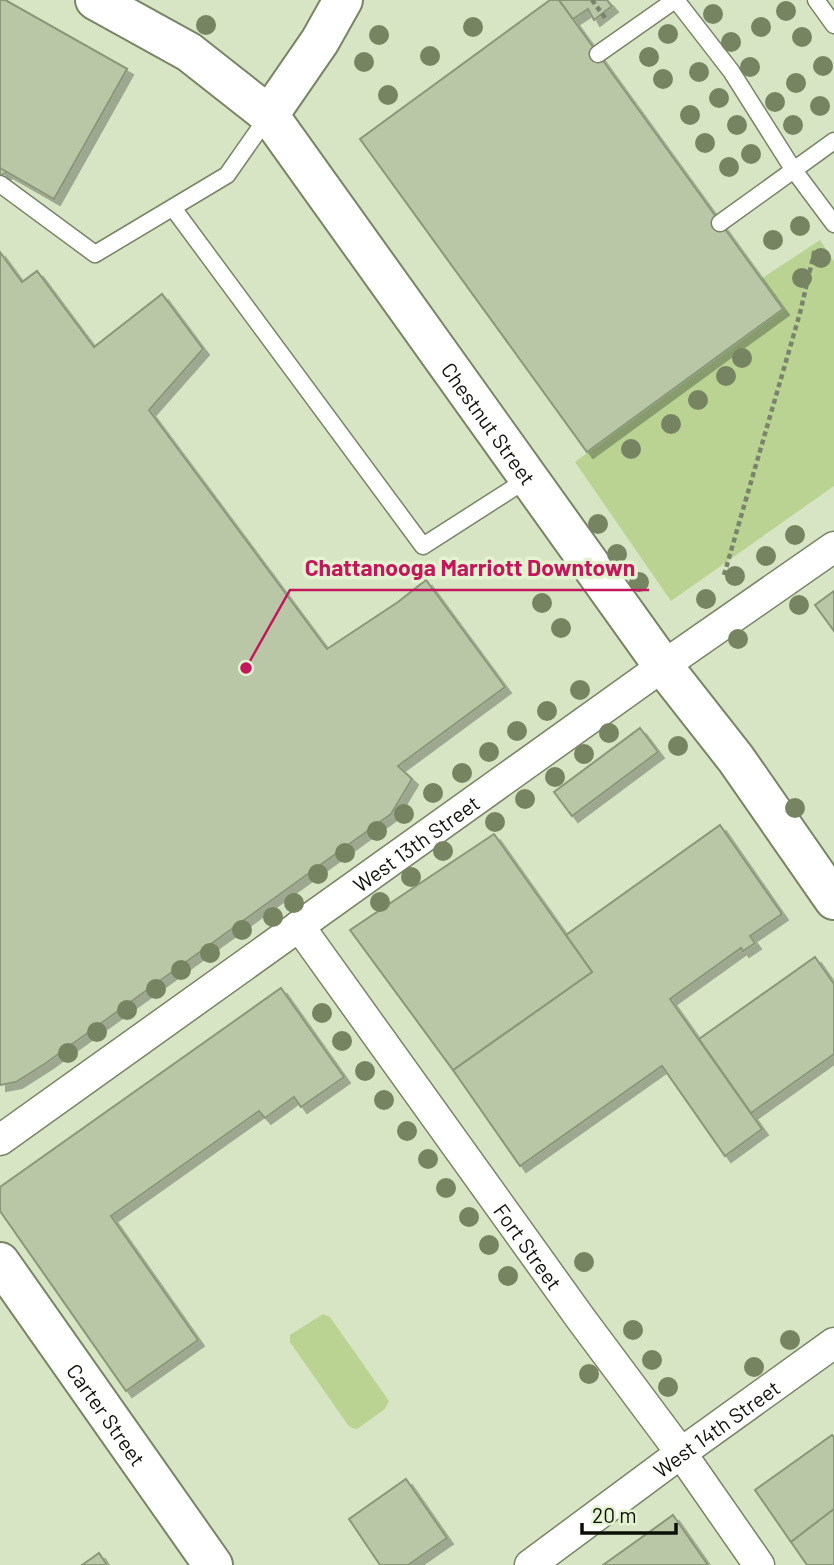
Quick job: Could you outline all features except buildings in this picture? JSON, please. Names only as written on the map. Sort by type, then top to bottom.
[{"type":"street","name":"Chestnut Street","points":[[95,0],[188,52],[269,114],[663,666],[736,759],[834,900]]},
{"type":"street","points":[[269,114],[320,41],[343,0]]},
{"type":"street","name":"West 13th Street","points":[[0,1140],[663,666],[834,547]]},
{"type":"street","name":"Fort Street","points":[[299,926],[581,1319],[681,1453],[758,1565]]},
{"type":"street","name":"Carter Street","points":[[0,1262],[213,1565]]},
{"type":"street","name":"West 14th Street","points":[[530,1565],[834,1343]]},
{"type":"lane","points":[[598,54],[676,0],[731,71],[793,169],[834,224]]},
{"type":"lane","points":[[816,0],[834,24]]},
{"type":"lane","points":[[0,184],[95,254],[227,175],[269,114]]},
{"type":"lane","points":[[720,223],[834,141]]},
{"type":"lane","points":[[173,208],[423,545],[529,478]]},
{"type":"path","points":[[724,575],[800,313],[815,249]]},
{"type":"green space","points":[[820,240],[834,262],[834,486],[671,601],[575,462],[783,310],[761,279]]},
{"type":"green space","points":[[323,1314],[330,1317],[389,1401],[385,1409],[357,1429],[348,1425],[290,1342],[290,1335]]},
{"type":"place","name":"Chattanooga Marriott Downtown","points":[[246,668]]}]
